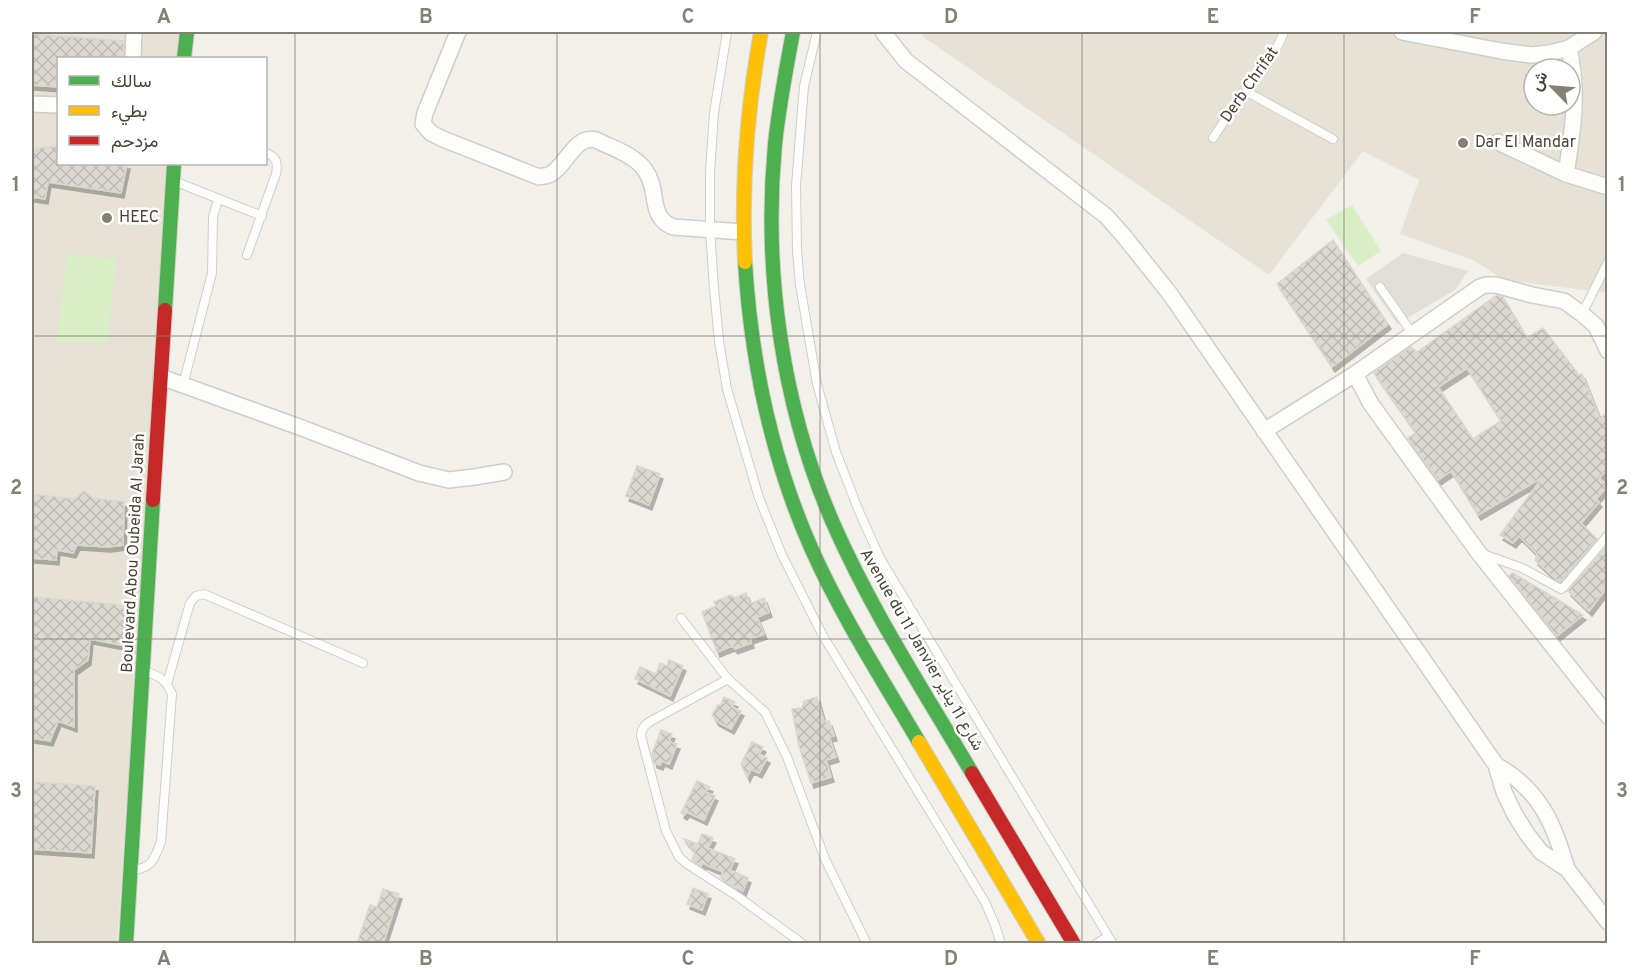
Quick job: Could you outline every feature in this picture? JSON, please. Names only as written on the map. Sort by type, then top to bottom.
[{"type":"main road","points":[[184,57],[188,32]]},
{"type":"main road","points":[[761,32],[746,125],[743,231],[750,323],[761,385],[779,463],[799,521],[825,580],[1039,943]]},
{"type":"main road","name":"Avenue du 11 Janvier شارع 11 يناير","points":[[793,32],[777,130],[773,181],[773,238],[783,348],[794,403],[806,446],[828,509],[867,594],[1074,944]]},
{"type":"main road","name":"Boulevard Abou Oubeida Al Jarah","points":[[126,944],[174,165]]},
{"type":"street","points":[[133,57],[134,32]]},
{"type":"street","points":[[458,32],[425,113],[423,124],[431,133],[539,177],[549,175],[557,169],[581,141],[590,138],[627,155],[643,167],[652,182],[658,215],[663,222],[673,227],[743,231]]},
{"type":"street","points":[[883,32],[906,61],[1090,205],[1123,235],[1170,294],[1496,765],[1504,792],[1527,834],[1541,852],[1567,869],[1607,919]]},
{"type":"street","points":[[1402,32],[1531,55],[1569,48],[1594,32]]},
{"type":"street","points":[[1566,174],[1575,100],[1573,65],[1569,48]]},
{"type":"street","points":[[32,104],[57,105]]},
{"type":"street","points":[[1498,142],[1566,174],[1608,187]]},
{"type":"street","points":[[1264,431],[1355,374],[1412,333],[1486,285],[1496,285],[1564,301],[1596,326],[1608,351]]},
{"type":"street","points":[[1355,374],[1371,404],[1478,552],[1608,716]]},
{"type":"street","points":[[161,377],[419,473],[449,480],[504,472]]},
{"type":"street","points":[[1496,765],[1512,774],[1540,805],[1551,823],[1567,869]]},
{"type":"lane","points":[[727,32],[714,113],[710,173],[710,230],[719,341],[727,389],[759,498],[778,546],[822,634],[985,902],[1001,944]]},
{"type":"lane","points":[[817,32],[804,86],[796,186],[797,251],[800,285],[817,384],[836,452],[880,558],[1113,944]]},
{"type":"lane","name":"Derb Chrifat","points":[[1213,138],[1232,110],[1258,79],[1284,32]]},
{"type":"lane","points":[[1247,92],[1333,139]]},
{"type":"lane","points":[[248,255],[278,164],[275,158],[267,154]]},
{"type":"lane","points":[[173,181],[262,216]]},
{"type":"lane","points":[[183,385],[212,273],[213,217],[218,199]]},
{"type":"lane","points":[[1582,314],[1608,262]]},
{"type":"lane","points":[[1380,287],[1412,333]]},
{"type":"lane","points":[[1478,552],[1522,568],[1561,589],[1608,535]]},
{"type":"lane","points":[[168,684],[190,603],[196,596],[204,594],[363,663]]},
{"type":"lane","points":[[681,618],[728,679],[765,712],[787,757],[825,859],[867,944]]},
{"type":"lane","points":[[131,870],[143,869],[150,864],[161,842],[172,694],[168,684],[160,677],[144,670]]},
{"type":"lane","points":[[728,679],[644,725],[642,729],[641,736],[666,831],[674,851],[687,864],[737,896],[803,944]]},
{"type":"lane","points":[[1096,944],[1108,936]]},
{"type":"shaded area","points":[[32,32],[184,32],[182,57],[57,57],[57,165],[175,165],[117,943],[32,943]]},
{"type":"shaded area","points":[[924,32],[1607,32],[1607,293],[1504,280],[1475,261],[1400,234],[1419,180],[1363,151],[1269,275],[922,36]]},
{"type":"shaded area","points":[[1403,253],[1468,271],[1455,290],[1397,324],[1366,279]]},
{"type":"green space","points":[[1352,205],[1381,251],[1358,266],[1326,220]]},
{"type":"green space","points":[[67,255],[116,259],[107,342],[57,342]]},
{"type":"building","points":[[32,34],[124,41],[123,57],[57,57],[57,87],[32,85]]},
{"type":"building","points":[[57,146],[57,165],[127,165],[121,193],[48,182],[45,199],[32,197],[32,149]]},
{"type":"building","points":[[1333,240],[1388,324],[1332,367],[1277,284]]},
{"type":"building","points":[[1497,295],[1503,297],[1527,338],[1543,328],[1579,375],[1582,374],[1600,419],[1608,411],[1608,469],[1599,478],[1608,486],[1596,499],[1599,502],[1581,523],[1597,539],[1560,582],[1535,560],[1537,554],[1519,536],[1513,543],[1500,535],[1543,477],[1478,515],[1451,471],[1438,480],[1408,438],[1416,433],[1374,373],[1411,347],[1417,352]],"holes":[[[1467,368],[1501,421],[1473,439],[1438,387]]]},
{"type":"building","points":[[637,466],[660,474],[649,505],[626,496]]},
{"type":"building","points":[[84,491],[93,498],[124,502],[123,545],[108,547],[77,545],[73,553],[57,550],[56,560],[32,558],[32,494],[75,499]]},
{"type":"building","points":[[1606,547],[1608,549],[1608,579],[1604,584],[1607,587],[1589,611],[1568,591]]},
{"type":"building","points":[[1513,573],[1583,615],[1557,636],[1509,576]]},
{"type":"building","points":[[746,593],[750,604],[764,598],[769,612],[757,617],[764,634],[750,639],[751,643],[735,649],[732,646],[717,652],[702,612],[716,606],[714,602],[731,595],[735,598]]},
{"type":"building","points":[[32,597],[122,605],[132,631],[132,647],[90,639],[88,660],[74,670],[74,727],[58,721],[50,741],[32,738]]},
{"type":"building","points":[[669,660],[683,666],[670,696],[635,679],[640,667],[656,674],[660,663],[667,666]]},
{"type":"building","points":[[724,697],[735,702],[732,707],[741,711],[731,729],[716,721],[712,715]]},
{"type":"building","points":[[817,697],[824,722],[829,721],[834,736],[829,737],[836,757],[826,760],[831,777],[811,783],[799,746],[792,709],[802,708],[804,701]]},
{"type":"building","points":[[661,730],[672,734],[669,742],[677,744],[669,764],[662,761],[660,765],[654,763],[652,754]]},
{"type":"building","points":[[752,742],[763,747],[759,754],[767,758],[759,773],[751,769],[747,777],[741,764]]},
{"type":"building","points":[[697,781],[710,787],[705,792],[715,796],[704,820],[687,812],[684,815],[681,813]]},
{"type":"building","points":[[32,782],[95,786],[91,853],[32,849]]},
{"type":"building","points":[[702,834],[713,838],[708,848],[735,859],[730,870],[748,878],[743,891],[721,878],[723,872],[702,863],[701,866],[692,860],[695,852],[684,839],[698,844]]},
{"type":"building","points":[[693,888],[708,894],[702,910],[687,904]]},
{"type":"building","points":[[383,889],[399,894],[383,944],[357,944],[370,905],[377,907]]},
{"type":"traffic: fast","points":[[184,57],[187,32]]},
{"type":"traffic: fast","points":[[793,32],[775,144],[772,192],[775,289],[780,337],[789,385],[815,478],[848,555],[899,650],[972,773]]},
{"type":"traffic: fast","points":[[165,310],[174,165]]},
{"type":"traffic: fast","points":[[745,262],[758,372],[775,445],[798,516],[836,599],[919,742]]},
{"type":"traffic: fast","points":[[126,944],[153,500]]},
{"type":"traffic: slow","points":[[745,262],[746,147],[761,32]]},
{"type":"traffic: slow","points":[[919,742],[1039,944]]},
{"type":"traffic: jam","points":[[153,500],[165,310]]},
{"type":"traffic: jam","points":[[972,773],[1074,944]]},
{"type":"place","name":"Dar El Mandar","points":[[1463,143]]},
{"type":"place","name":"HEEC","points":[[107,218]]}]
